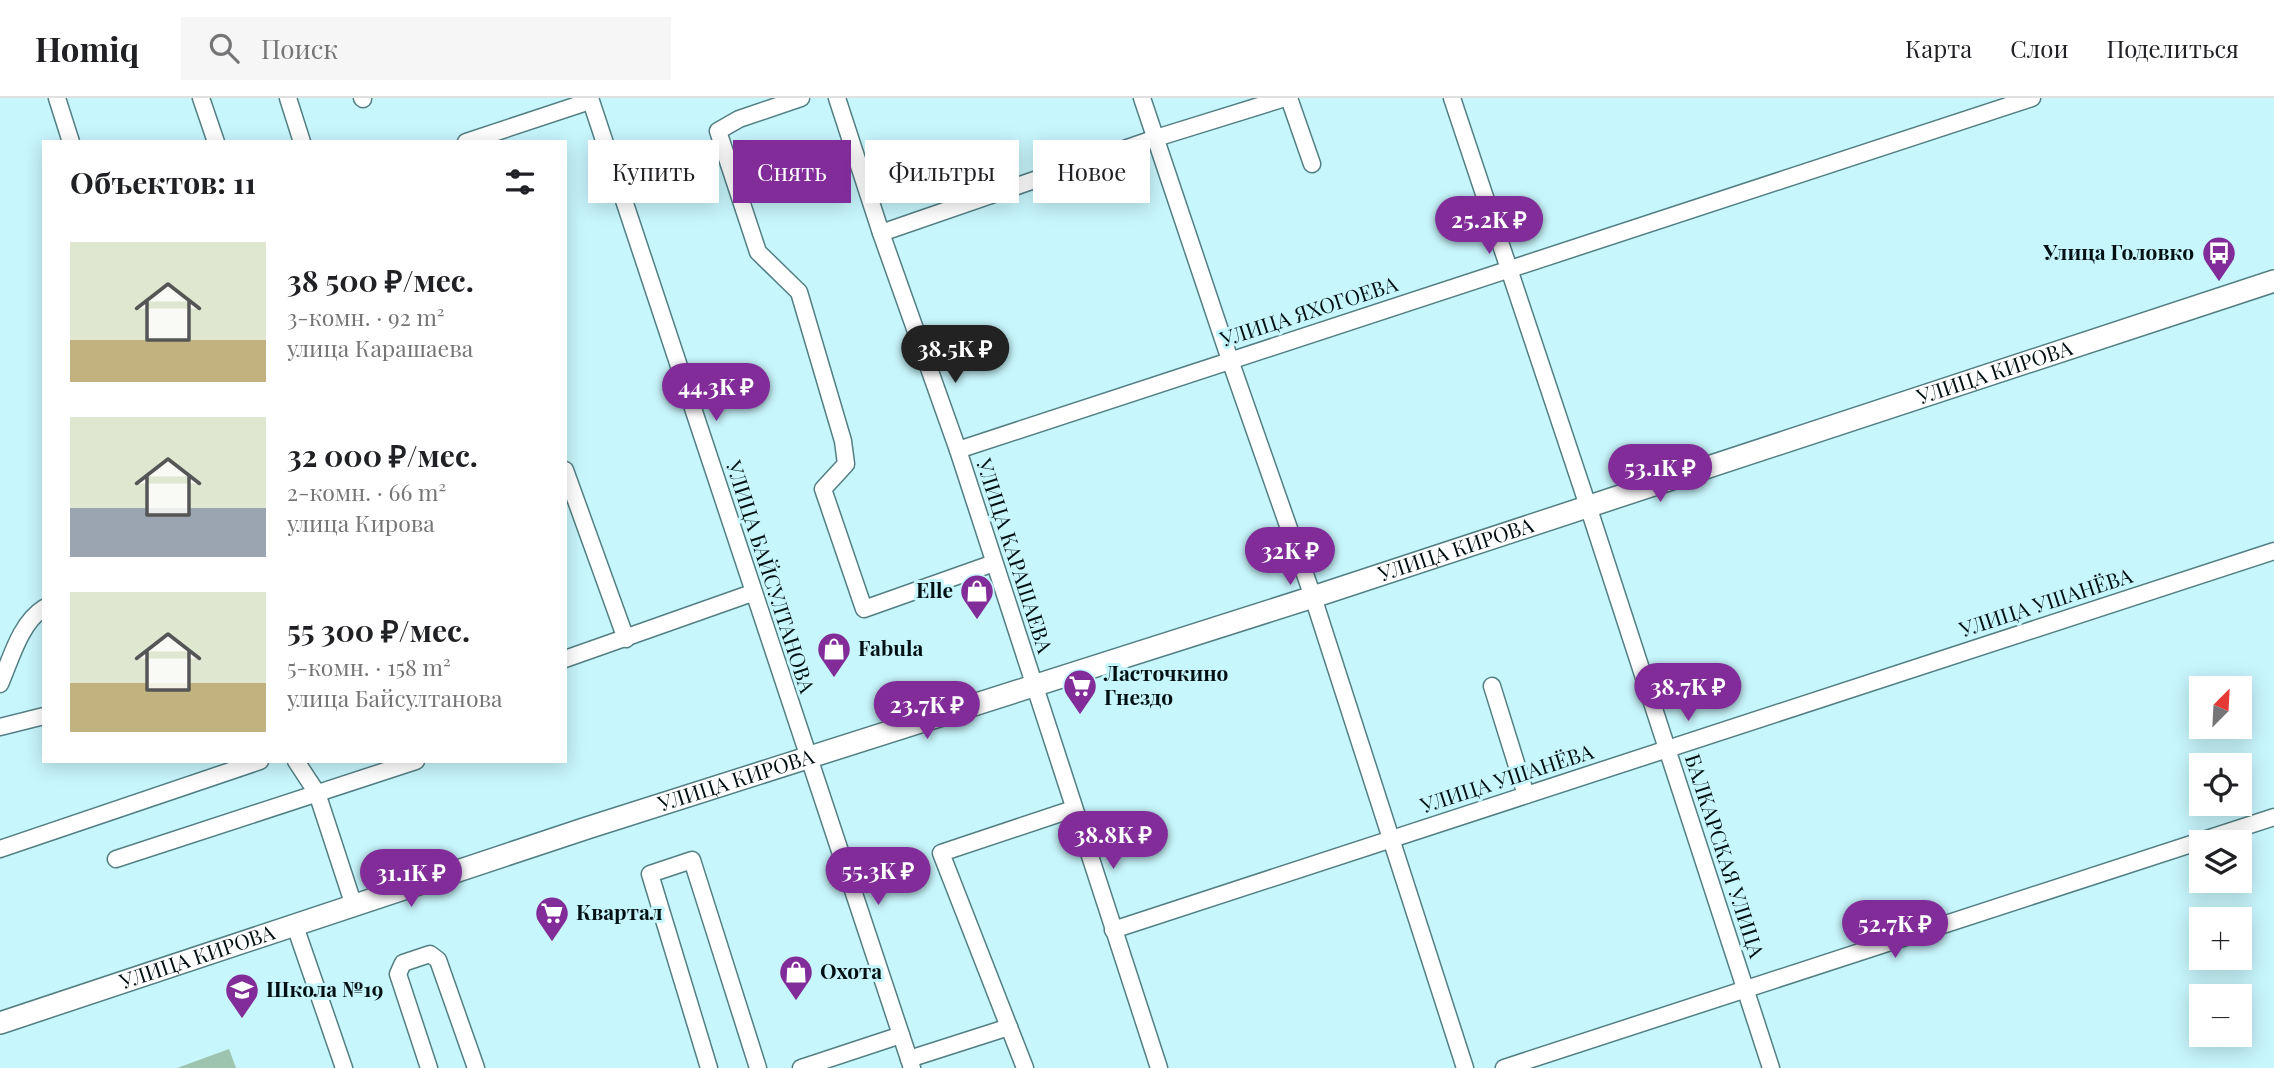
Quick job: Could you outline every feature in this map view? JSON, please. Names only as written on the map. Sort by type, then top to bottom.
[{"type":"main road","name":"УЛИЦА КИРОВА","points":[[0,1023],[1033,684],[1313,597],[2274,281]]},
{"type":"street","points":[[57,98],[70,140]]},
{"type":"street","points":[[201,98],[215,140]]},
{"type":"street","points":[[288,98],[301,140]]},
{"type":"street","points":[[801,98],[739,119],[718,131],[758,252],[799,292],[843,441],[846,464],[823,489],[864,609],[994,563]]},
{"type":"street","name":"УЛИЦА КАРАШАЕВА","points":[[838,98],[881,233],[958,450],[1159,1068]]},
{"type":"street","points":[[1142,98],[1313,597],[1465,1068]]},
{"type":"street","points":[[881,233],[1156,138],[1287,98],[1312,164]]},
{"type":"street","name":"БАЛКАРСКАЯ УЛИЦА","points":[[1452,98],[1771,1068]]},
{"type":"street","name":"УЛИЦА ЯХОГОЕВА","points":[[958,450],[2032,98]]},
{"type":"street","points":[[472,140],[590,99]]},
{"type":"street","name":"УЛИЦА БАЙСУЛТАНОВА","points":[[590,99],[752,593],[911,1064]]},
{"type":"street","points":[[567,476],[626,639]]},
{"type":"street","name":"УЛИЦА УШАНЁВА","points":[[1113,930],[2274,551]]},
{"type":"street","points":[[567,658],[752,593]]},
{"type":"street","points":[[0,684],[27,625],[34,614],[42,609]]},
{"type":"street","points":[[1492,686],[1526,795]]},
{"type":"street","points":[[0,727],[42,716]]},
{"type":"street","points":[[0,849],[254,763]]},
{"type":"street","points":[[297,763],[317,793],[354,906]]},
{"type":"street","points":[[116,859],[410,763]]},
{"type":"street","points":[[1025,1068],[942,853],[1073,809]]},
{"type":"street","points":[[1504,1068],[2274,817]]},
{"type":"street","points":[[709,1068],[650,874],[692,860],[758,1068]]},
{"type":"street","points":[[295,926],[344,1068]]},
{"type":"street","points":[[429,1068],[398,974],[403,964],[430,954],[438,960],[476,1068]]},
{"type":"street","points":[[911,1064],[1009,1027]]},
{"type":"street","points":[[801,1068],[901,1035]]},
{"type":"green space","points":[[229,1049],[236,1068],[177,1068]]},
{"type":"place","name":"Улица Головко","points":[[2219,283]]},
{"type":"place","name":"Elle","points":[[977,621]]},
{"type":"place","name":"Fabula","points":[[834,679]]},
{"type":"place","name":"Ласточкино Гнездо","points":[[1080,716]]},
{"type":"place","name":"Квартал","points":[[552,943]]},
{"type":"place","name":"Охота","points":[[796,1002]]},
{"type":"place","name":"Школа №19","points":[[242,1020]]}]
